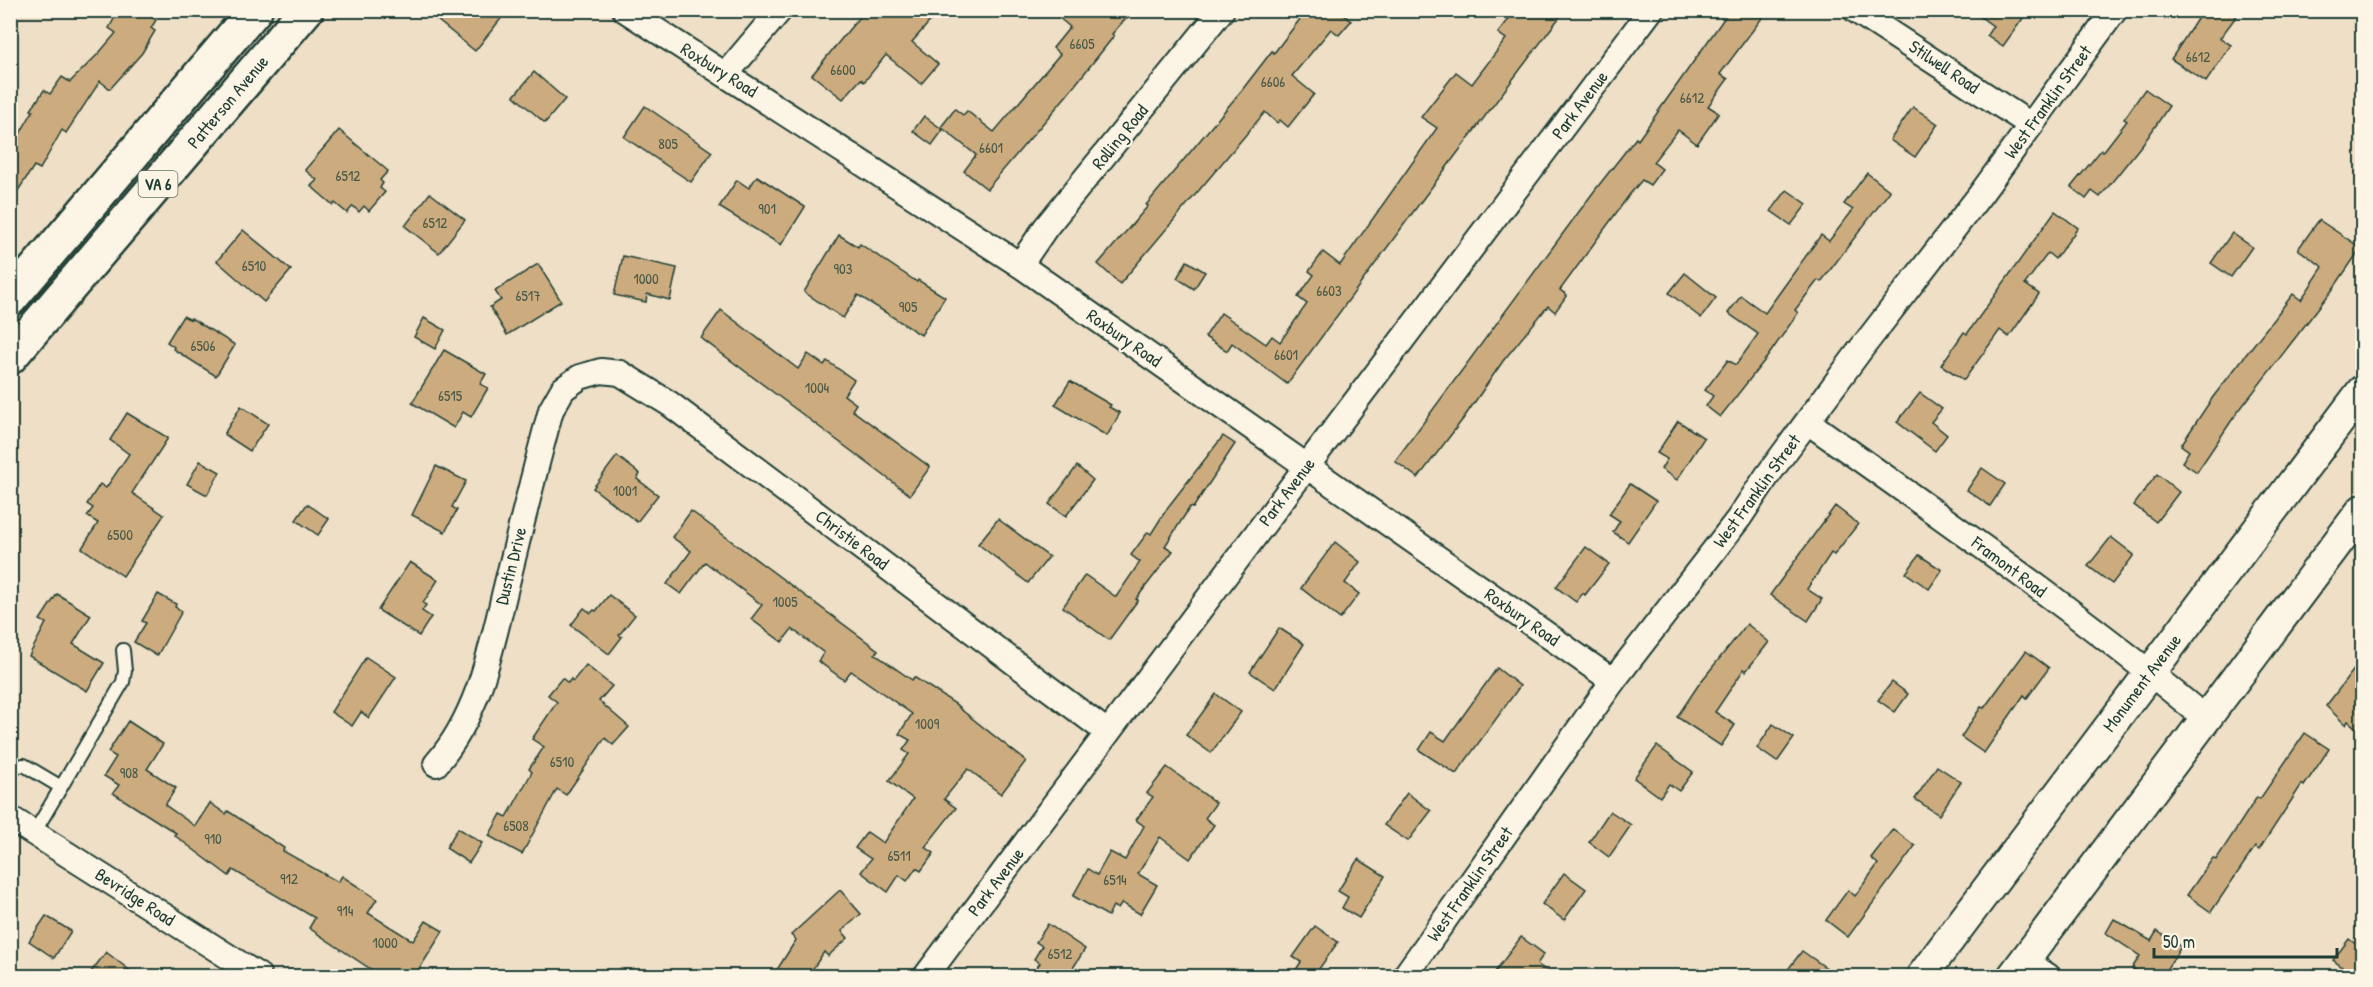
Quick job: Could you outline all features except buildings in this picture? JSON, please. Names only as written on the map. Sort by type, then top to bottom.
[{"type":"main road","name":"VA 6","points":[[10,299],[255,10]]},
{"type":"main road","name":"Patterson Avenue","points":[[10,357],[306,10]]},
{"type":"street","name":"Roxbury Road","points":[[625,10],[1020,265],[1613,681]]},
{"type":"street","points":[[726,74],[780,10]]},
{"type":"street","name":"Rolling Road","points":[[1020,265],[1046,227],[1222,10]]},
{"type":"street","name":"Park Avenue","points":[[926,976],[1651,10]]},
{"type":"street","name":"Stilwell Road","points":[[1855,10],[2031,125]]},
{"type":"street","name":"West Franklin Street","points":[[1405,976],[1613,681],[1739,518],[2115,10]]},
{"type":"street","name":"Christie Road","points":[[587,374],[601,371],[620,374],[670,404],[1107,732]]},
{"type":"street","name":"Dustin Drive","points":[[436,764],[448,751],[463,727],[482,681],[551,410],[563,389],[587,374]]},
{"type":"street","name":"Monument Avenue","points":[[1922,976],[2362,391]]},
{"type":"street","name":"Framont Road","points":[[1808,422],[1936,513],[2150,672],[2206,719]]},
{"type":"street","points":[[2029,971],[2206,719],[2362,510]]},
{"type":"street","name":"Bevridge Road","points":[[10,818],[259,976]]},
{"type":"lane","points":[[34,833],[123,682],[126,671],[123,650]]},
{"type":"lane","points":[[10,772],[24,765],[61,787]]}]
